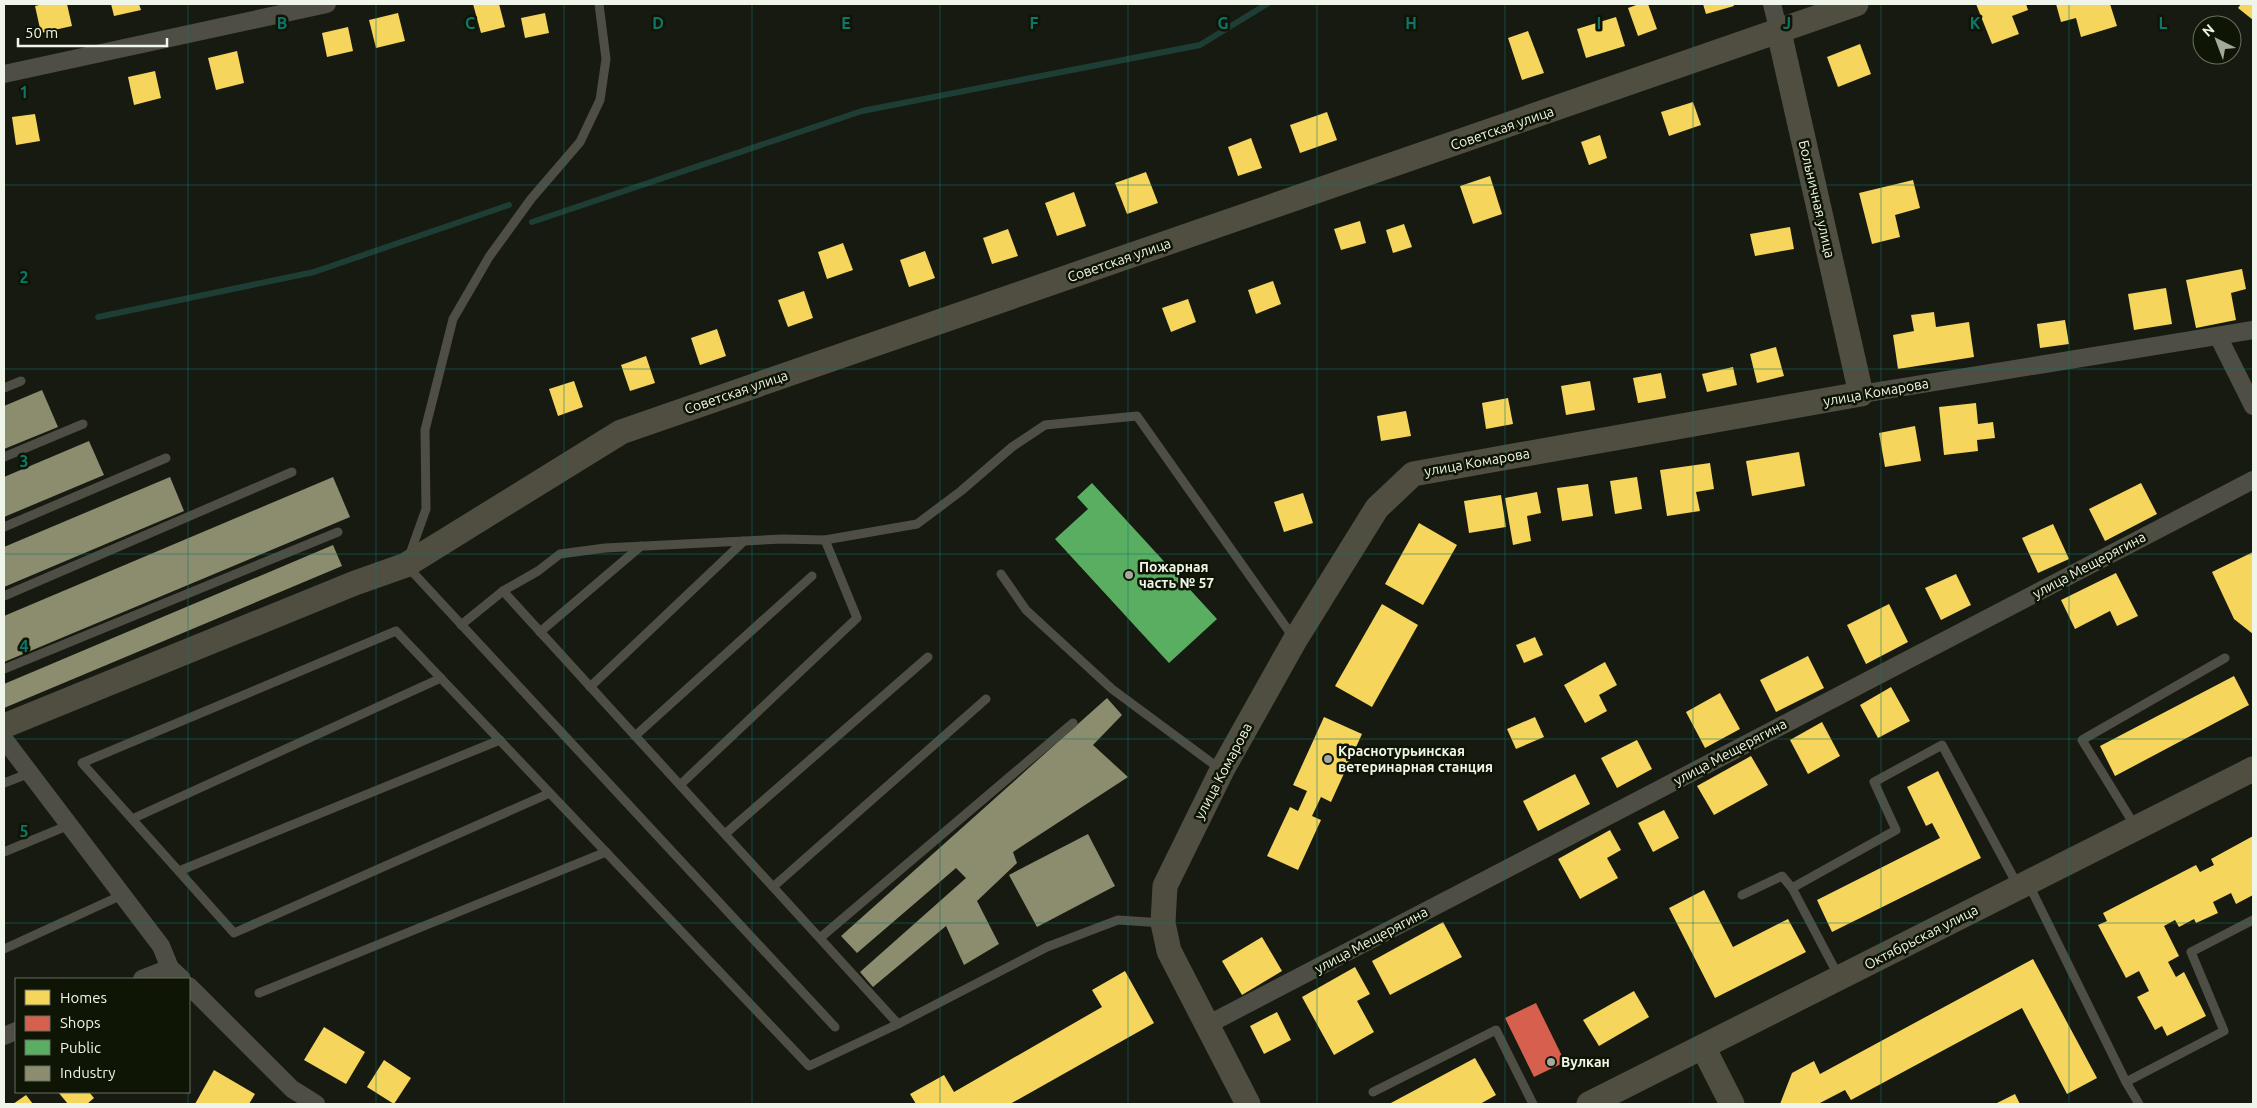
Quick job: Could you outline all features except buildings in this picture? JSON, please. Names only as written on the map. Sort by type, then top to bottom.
[{"type":"main road","name":"Советская улица","points":[[4,726],[355,583],[406,565],[621,432],[1856,4]]},
{"type":"main road","name":"Больничная улица","points":[[1779,32],[1861,394]]},
{"type":"main road","name":"улица Комарова","points":[[1248,1104],[1169,951],[1163,923],[1165,886],[1222,770],[1295,640],[1377,508],[1412,474],[1861,394]]},
{"type":"main road","name":"Октябрьская улица","points":[[1589,1104],[2253,769]]},
{"type":"main road","points":[[1703,1046],[1732,1104]]},
{"type":"street","points":[[4,74],[327,4]]},
{"type":"street","name":"Больничная улица","points":[[1772,4],[1779,32]]},
{"type":"street","name":"улица Комарова","points":[[1861,394],[2253,330]]},
{"type":"street","points":[[2218,336],[2253,406]]},
{"type":"street","name":"улица Мещерягина","points":[[1207,1025],[2253,480]]},
{"type":"street","points":[[4,739],[161,946],[176,974],[149,978]]},
{"type":"street","points":[[190,987],[292,1089],[316,1104]]},
{"type":"lane","points":[[599,4],[606,59],[600,100],[580,142],[531,199],[499,242],[453,319],[424,430],[426,509],[406,565],[835,1027]]},
{"type":"lane","points":[[4,388],[21,381]]},
{"type":"lane","points":[[461,625],[503,591],[538,571],[560,554],[641,546],[744,540],[825,540],[917,524],[961,491],[1012,447],[1045,424],[1137,416],[1295,640]]},
{"type":"lane","points":[[4,457],[83,424]]},
{"type":"lane","points":[[4,526],[166,458]]},
{"type":"lane","points":[[4,596],[292,472]]},
{"type":"lane","points":[[4,669],[338,532]]},
{"type":"lane","points":[[590,687],[744,540]]},
{"type":"lane","points":[[680,785],[857,618],[825,540]]},
{"type":"lane","points":[[540,632],[641,546]]},
{"type":"lane","points":[[1001,574],[1026,610],[1112,689],[1222,770]]},
{"type":"lane","points":[[635,736],[812,576]]},
{"type":"lane","points":[[503,591],[898,1024]]},
{"type":"lane","points":[[550,793],[234,933],[82,763],[396,631],[440,678],[500,740],[809,1066],[898,1024],[1047,946],[1118,920],[1163,923]]},
{"type":"lane","points":[[725,834],[928,657]]},
{"type":"lane","points":[[2136,828],[2082,740],[2225,658]]},
{"type":"lane","points":[[132,819],[440,678]]},
{"type":"lane","points":[[773,886],[986,699]]},
{"type":"lane","points":[[820,938],[1073,722]]},
{"type":"lane","points":[[179,871],[500,740]]},
{"type":"lane","points":[[1792,888],[1896,830],[1874,782],[1942,745],[2023,885],[2139,1104]]},
{"type":"lane","points":[[4,783],[30,773]]},
{"type":"lane","points":[[4,852],[70,825]]},
{"type":"lane","points":[[259,993],[606,852]]},
{"type":"lane","points":[[1742,895],[1782,876],[1792,888],[1840,978]]},
{"type":"lane","points":[[4,949],[122,895]]},
{"type":"lane","points":[[2126,1082],[2224,1031],[2191,952],[2253,920]]},
{"type":"lane","points":[[1373,1092],[1496,1030],[1534,1104]]},
{"type":"waterway","points":[[532,222],[862,111],[1200,45],[1267,4]]},
{"type":"waterway","points":[[98,317],[314,272],[509,205]]},
{"type":"place","name":"Пожарная часть № 57","points":[[1129,575]]},
{"type":"place","name":"Краснотурьинская ветеринарная станция","points":[[1328,759]]},
{"type":"place","name":"Вулкан","points":[[1551,1062]]}]
